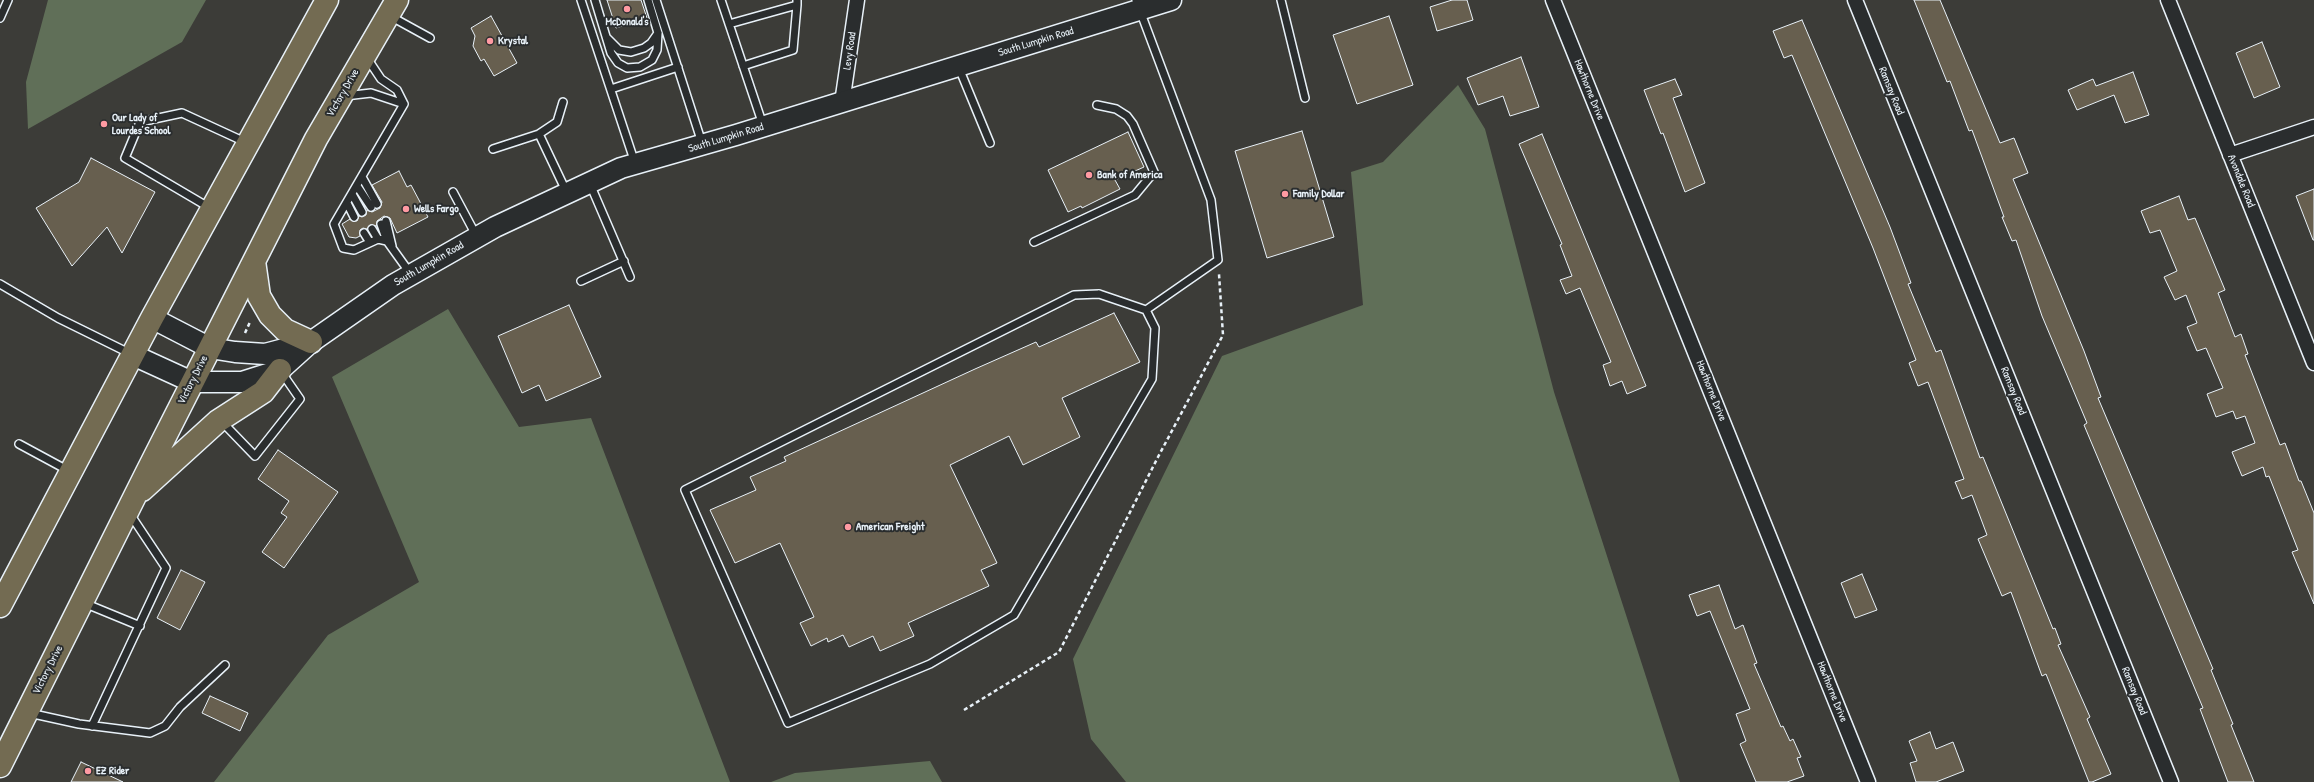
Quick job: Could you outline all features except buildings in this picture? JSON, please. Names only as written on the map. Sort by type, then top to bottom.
[{"type":"highway","points":[[0,606],[152,318],[327,0]]},
{"type":"highway","name":"Victory Drive","points":[[0,766],[192,382],[316,140],[393,7]]},
{"type":"highway","points":[[254,262],[259,296],[270,314],[285,330],[311,342]]},
{"type":"highway","points":[[131,504],[218,421],[263,392],[280,370]]},
{"type":"main road","name":"South Lumpkin Road","points":[[133,355],[192,382],[242,382],[280,370],[311,342],[411,275],[477,237],[621,168],[842,103],[958,66],[1138,5],[1171,0]]},
{"type":"main road","name":"South Lumpkin Road","points":[[152,318],[210,348],[265,354],[311,342]]},
{"type":"street","name":"Levy Road","points":[[842,103],[857,0]]},
{"type":"street","name":"Hawthorne Drive","points":[[1553,0],[1868,782]]},
{"type":"street","name":"Ramsay Road","points":[[1855,0],[2171,782]]},
{"type":"street","name":"Avondale Road","points":[[2168,0],[2314,363]]},
{"type":"street","points":[[2230,155],[2314,127]]},
{"type":"lane","points":[[0,18],[8,0]]},
{"type":"lane","points":[[581,0],[635,165]]},
{"type":"lane","points":[[595,0],[611,53],[618,63],[627,68],[640,67],[652,60],[657,50],[658,33],[648,0]]},
{"type":"lane","points":[[656,0],[703,145]]},
{"type":"lane","points":[[721,0],[764,127]]},
{"type":"lane","points":[[1282,0],[1305,98]]},
{"type":"lane","points":[[730,24],[797,3],[793,50],[743,66]]},
{"type":"lane","points":[[1138,5],[1211,200],[1218,260],[1146,310]]},
{"type":"lane","points":[[393,7],[430,38]]},
{"type":"lane","points":[[606,38],[619,50],[630,52],[644,48],[651,43],[658,33]]},
{"type":"lane","points":[[365,55],[382,79],[397,90],[404,104]]},
{"type":"lane","points":[[958,66],[990,143]]},
{"type":"lane","points":[[611,89],[678,67]]},
{"type":"lane","points":[[341,97],[371,93],[404,104]]},
{"type":"lane","points":[[493,149],[539,134],[557,122],[563,102]]},
{"type":"lane","points":[[390,243],[378,239],[369,241],[354,250],[343,248],[340,244],[334,224],[404,104]]},
{"type":"lane","points":[[1034,242],[1135,195],[1154,172],[1133,124],[1127,116],[1116,109],[1097,105]]},
{"type":"lane","points":[[212,209],[125,158],[140,122],[182,114],[247,143]]},
{"type":"lane","points":[[539,134],[567,193]]},
{"type":"lane","points":[[357,186],[374,206],[362,177]]},
{"type":"lane","points":[[590,183],[630,277]]},
{"type":"lane","points":[[453,192],[477,237]]},
{"type":"lane","points":[[352,194],[362,212]]},
{"type":"lane","points":[[346,203],[354,217]]},
{"type":"lane","points":[[383,223],[390,243],[411,275]]},
{"type":"lane","points":[[372,229],[378,239]]},
{"type":"lane","points":[[364,234],[369,241]]},
{"type":"lane","points":[[581,281],[624,261]]},
{"type":"lane","points":[[0,284],[58,318],[133,355]]},
{"type":"lane","points":[[1099,294],[1146,310],[1155,328],[1152,379],[1014,615],[930,664],[788,723],[685,490],[1074,296],[1099,294]]},
{"type":"lane","points":[[218,421],[227,427],[255,456],[300,399],[280,370]]},
{"type":"lane","points":[[19,444],[71,472]]},
{"type":"lane","points":[[92,726],[166,568],[131,504]]},
{"type":"lane","points":[[82,602],[140,626]]},
{"type":"lane","points":[[27,713],[92,726],[150,733],[165,726],[186,702],[225,665]]},
{"type":"path","points":[[964,710],[1059,652],[1158,457],[1224,335],[1218,260]]},
{"type":"path","points":[[245,333],[254,315]]},
{"type":"green space","points":[[48,0],[206,0],[182,42],[28,129],[26,82]]},
{"type":"green space","points":[[1458,85],[1485,129],[1554,392],[1680,782],[1126,782],[1091,739],[1073,659],[1222,356],[1363,305],[1351,172],[1383,162]]},
{"type":"green space","points":[[448,309],[519,427],[591,418],[730,782],[214,782],[328,635],[419,582],[332,377]]},
{"type":"green space","points":[[930,761],[942,782],[771,782],[795,773]]},
{"type":"place","name":"McDonald's","points":[[627,9]]},
{"type":"place","name":"Krystal","points":[[490,41]]},
{"type":"place","name":"Our Lady of Lourdes School","points":[[104,124]]},
{"type":"place","name":"Bank of America","points":[[1089,175]]},
{"type":"place","name":"Family Dollar","points":[[1285,194]]},
{"type":"place","name":"Wells Fargo","points":[[406,209]]},
{"type":"place","name":"American Freight","points":[[848,527]]},
{"type":"place","name":"EZ Rider","points":[[88,771]]}]
